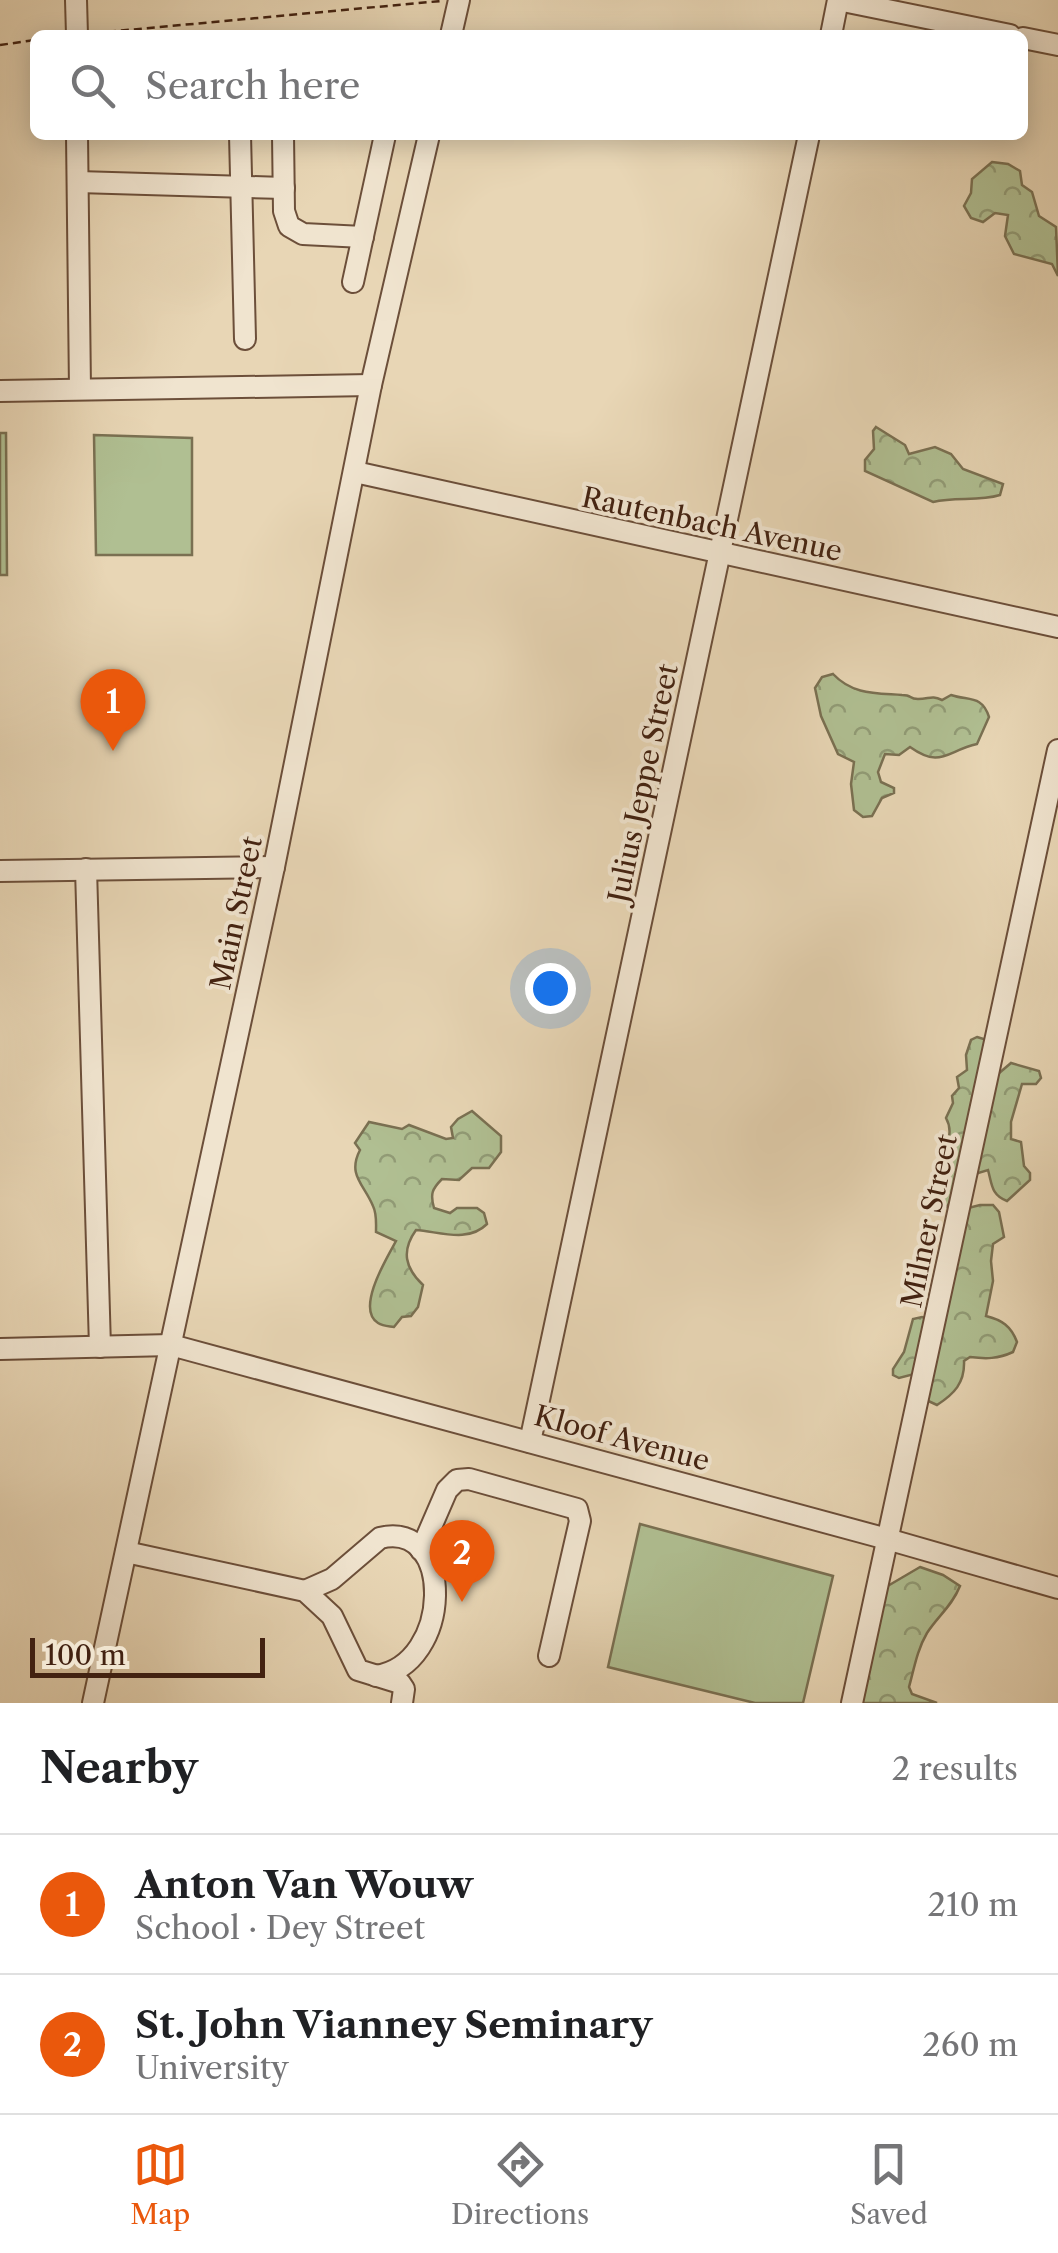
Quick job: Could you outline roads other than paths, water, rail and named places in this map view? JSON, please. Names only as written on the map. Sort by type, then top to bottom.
[{"type":"street","points":[[76,0],[76,30]]},
{"type":"street","points":[[452,30],[459,0]]},
{"type":"street","points":[[832,30],[838,0],[985,30]]},
{"type":"street","points":[[1028,39],[1058,45]]},
{"type":"street","points":[[78,140],[80,388]]},
{"type":"street","points":[[240,140],[245,340]]},
{"type":"street","points":[[283,140],[284,211],[289,226],[296,232],[363,237]]},
{"type":"street","points":[[354,282],[383,140]]},
{"type":"street","name":"Main Street","points":[[93,1703],[274,867],[371,385],[429,140]]},
{"type":"street","name":"Julius Jeppe Street","points":[[530,1442],[809,140]]},
{"type":"street","points":[[78,182],[284,188]]},
{"type":"street","points":[[0,391],[371,385]]},
{"type":"street","name":"Rautenbach Avenue","points":[[355,472],[1058,627]]},
{"type":"street","name":"Milner Street","points":[[852,1703],[1058,750]]},
{"type":"street","points":[[0,871],[274,867]]},
{"type":"street","points":[[86,868],[100,1346]]},
{"type":"street","name":"Kloof Avenue","points":[[0,1349],[170,1345],[1058,1588]]},
{"type":"street","points":[[422,1550],[447,1490],[457,1480],[470,1478],[577,1509],[580,1521],[549,1656]]},
{"type":"street","points":[[305,1590],[332,1580],[380,1538],[404,1537],[422,1550],[435,1583],[433,1615],[422,1647],[394,1672],[376,1676]]},
{"type":"street","points":[[126,1552],[305,1590],[332,1616],[358,1670],[403,1685],[402,1703]]},
{"type":"place","name":"Anton Van Wouw","points":[[113,751]]},
{"type":"place","name":"St. John Vianney Seminary","points":[[462,1602]]}]
